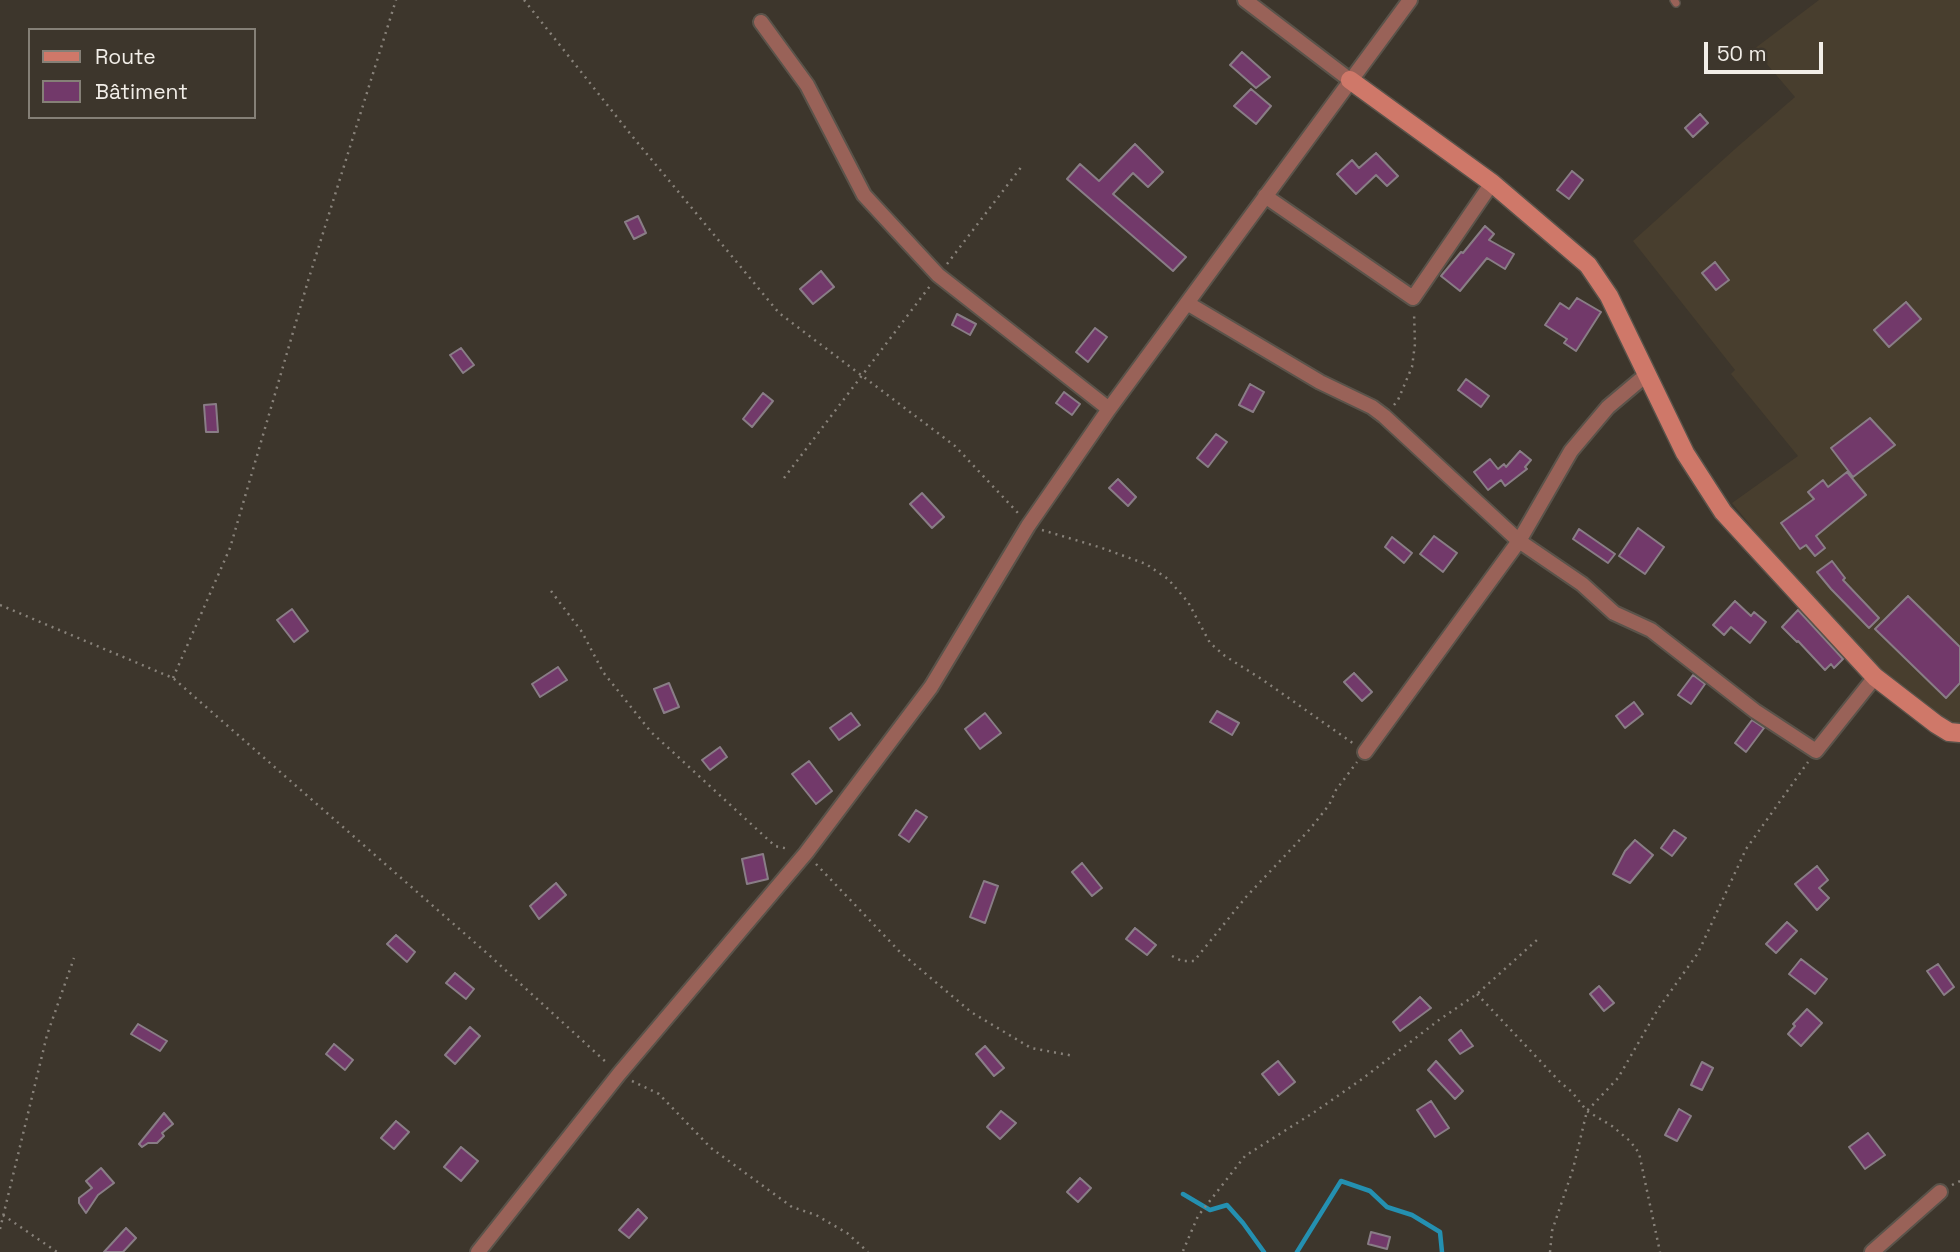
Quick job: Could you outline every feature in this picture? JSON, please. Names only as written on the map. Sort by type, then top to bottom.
[{"type":"street","points":[[1245,0],[1492,183],[1588,265],[1609,296],[1685,453],[1715,501],[1740,532],[1875,677],[1936,724],[1949,732],[1960,733]]},
{"type":"street","points":[[478,1252],[619,1074],[806,853],[931,687],[1028,526],[1109,409],[1410,0]]},
{"type":"street","points":[[761,22],[807,85],[864,195],[938,275],[1109,409]]},
{"type":"street","points":[[1265,196],[1413,298],[1492,183]]},
{"type":"street","points":[[1187,303],[1320,382],[1372,407],[1519,541],[1582,584],[1614,612],[1651,630],[1755,711],[1816,751],[1875,677]]},
{"type":"street","points":[[1365,752],[1519,541],[1571,452],[1608,407],[1646,375]]},
{"type":"street","points":[[1872,1252],[1940,1192]]},
{"type":"path","points":[[173,678],[230,548],[308,281],[396,0]]},
{"type":"path","points":[[524,0],[632,136],[779,313],[955,446],[1028,526],[1146,564],[1168,579],[1188,602],[1210,643],[1225,656],[1365,752],[1311,829],[1246,897],[1194,961],[1182,961],[1172,956]]},
{"type":"path","points":[[784,478],[1022,166]]},
{"type":"path","points":[[1384,416],[1398,400],[1412,367],[1415,344],[1413,298]]},
{"type":"path","points":[[0,605],[173,678],[489,955],[619,1074],[659,1094],[711,1148],[792,1207],[816,1214],[846,1233],[868,1252]]},
{"type":"path","points":[[1550,1252],[1552,1231],[1573,1169],[1587,1111],[1618,1078],[1658,1009],[1698,953],[1746,849],[1816,751]]},
{"type":"path","points":[[1183,1251],[1198,1216],[1244,1156],[1335,1099],[1403,1049],[1477,994],[1538,939]]},
{"type":"path","points":[[0,1229],[47,1035],[74,958]]},
{"type":"path","points":[[1477,994],[1587,1111],[1612,1126],[1630,1141],[1639,1153],[1660,1252]]},
{"type":"path","points":[[3,1215],[57,1252]]},
{"type":"shaded area","points":[[1819,0],[1960,0],[1960,723],[1942,720],[1879,669],[1810,598],[1732,503],[1798,456],[1731,374],[1735,370],[1633,241],[1795,97],[1754,49]]},
{"type":"building","points":[[1242,52],[1270,77],[1256,88],[1230,65]]},
{"type":"building","points":[[1251,89],[1271,106],[1256,124],[1234,106]]},
{"type":"building","points":[[1700,114],[1708,123],[1693,137],[1685,128]]},
{"type":"building","points":[[1135,144],[1163,172],[1148,187],[1133,173],[1113,194],[1186,257],[1173,271],[1067,179],[1080,164],[1099,181]]},
{"type":"building","points":[[1376,153],[1398,176],[1387,186],[1376,175],[1356,194],[1337,174],[1352,160],[1359,168]]},
{"type":"building","points":[[1572,171],[1583,180],[1569,199],[1557,190]]},
{"type":"building","points":[[638,216],[646,233],[634,239],[625,222]]},
{"type":"building","points":[[1485,226],[1494,234],[1489,240],[1514,254],[1505,269],[1487,258],[1460,291],[1441,276]]},
{"type":"building","points":[[1715,262],[1729,280],[1716,290],[1702,273]]},
{"type":"building","points":[[821,271],[834,287],[813,304],[800,289]]},
{"type":"building","points":[[1577,298],[1601,312],[1576,351],[1564,343],[1567,339],[1545,325],[1560,303],[1569,309]]},
{"type":"building","points":[[1906,302],[1921,319],[1889,347],[1874,330]]},
{"type":"building","points":[[957,314],[976,324],[970,335],[952,325]]},
{"type":"building","points":[[1095,328],[1107,337],[1088,362],[1076,352]]},
{"type":"building","points":[[461,348],[474,365],[463,373],[450,355]]},
{"type":"building","points":[[1466,379],[1489,396],[1481,407],[1458,390]]},
{"type":"building","points":[[1250,384],[1264,392],[1253,412],[1239,405]]},
{"type":"building","points":[[1064,392],[1080,404],[1072,415],[1056,403]]},
{"type":"building","points":[[763,393],[773,401],[752,427],[743,419]]},
{"type":"building","points":[[216,404],[218,432],[206,432],[204,405]]},
{"type":"building","points":[[1870,418],[1895,445],[1853,477],[1831,448]]},
{"type":"building","points":[[1216,434],[1227,442],[1208,467],[1197,458]]},
{"type":"building","points":[[1520,451],[1531,460],[1525,467],[1527,469],[1505,486],[1501,480],[1488,490],[1474,472],[1490,459],[1498,469],[1504,464],[1506,467]]},
{"type":"building","points":[[1847,472],[1866,495],[1816,536],[1825,548],[1815,556],[1806,545],[1800,549],[1781,523],[1814,499],[1808,492],[1823,480],[1828,487]]},
{"type":"building","points":[[1118,479],[1136,497],[1128,506],[1109,488]]},
{"type":"building","points":[[922,493],[944,517],[932,528],[910,504]]},
{"type":"building","points":[[1638,528],[1664,547],[1645,574],[1619,556]]},
{"type":"building","points":[[1579,529],[1615,554],[1608,563],[1573,539]]},
{"type":"building","points":[[1434,536],[1457,553],[1443,572],[1420,554]]},
{"type":"building","points":[[1392,537],[1412,553],[1404,563],[1385,547]]},
{"type":"building","points":[[1832,561],[1845,578],[1843,580],[1879,618],[1869,628],[1817,572]]},
{"type":"building","points":[[1908,596],[1960,647],[1960,683],[1946,698],[1875,629]]},
{"type":"building","points":[[1735,601],[1751,616],[1754,612],[1766,622],[1750,643],[1731,627],[1724,635],[1713,625]]},
{"type":"building","points":[[292,609],[308,631],[294,642],[277,620]]},
{"type":"building","points":[[1798,610],[1843,659],[1834,668],[1831,664],[1825,670],[1782,627]]},
{"type":"building","points":[[558,667],[567,680],[540,697],[532,684]]},
{"type":"building","points":[[1354,673],[1372,692],[1362,701],[1344,682]]},
{"type":"building","points":[[1693,675],[1705,684],[1691,704],[1678,695]]},
{"type":"building","points":[[669,683],[679,707],[664,713],[654,689]]},
{"type":"building","points":[[1634,702],[1643,714],[1625,728],[1616,716]]},
{"type":"building","points":[[1217,711],[1239,723],[1232,735],[1210,722]]},
{"type":"building","points":[[851,713],[860,725],[839,740],[830,728]]},
{"type":"building","points":[[985,713],[1001,733],[980,749],[965,729]]},
{"type":"building","points":[[1752,720],[1764,728],[1746,752],[1735,743]]},
{"type":"building","points":[[720,747],[727,757],[710,770],[702,760]]},
{"type":"building","points":[[809,761],[832,791],[816,804],[792,774]]},
{"type":"building","points":[[916,810],[927,817],[909,842],[899,835]]},
{"type":"building","points":[[1674,830],[1686,838],[1672,856],[1661,848]]},
{"type":"building","points":[[1635,840],[1653,855],[1630,883],[1613,874],[1625,851]]},
{"type":"building","points":[[763,854],[768,879],[747,884],[742,859]]},
{"type":"building","points":[[1082,863],[1102,888],[1092,896],[1072,872]]},
{"type":"building","points":[[1817,866],[1828,880],[1819,888],[1829,898],[1817,910],[1795,884]]},
{"type":"building","points":[[984,881],[998,886],[985,923],[970,917]]},
{"type":"building","points":[[556,883],[566,895],[539,919],[530,906]]},
{"type":"building","points":[[1787,922],[1797,931],[1776,953],[1766,944]]},
{"type":"building","points":[[1135,928],[1156,945],[1147,955],[1126,939]]},
{"type":"building","points":[[396,935],[415,952],[407,962],[387,944]]},
{"type":"building","points":[[1801,959],[1827,979],[1815,994],[1789,974]]},
{"type":"building","points":[[1938,964],[1954,987],[1944,995],[1927,971]]},
{"type":"building","points":[[455,973],[474,989],[466,999],[446,983]]},
{"type":"building","points":[[1599,986],[1614,1003],[1604,1011],[1590,994]]},
{"type":"building","points":[[1420,997],[1431,1008],[1400,1031],[1393,1022]]},
{"type":"building","points":[[1807,1009],[1822,1023],[1801,1046],[1788,1034]]},
{"type":"building","points":[[138,1024],[167,1041],[160,1051],[131,1034]]},
{"type":"building","points":[[470,1027],[480,1036],[455,1064],[445,1055]]},
{"type":"building","points":[[1461,1030],[1473,1046],[1460,1054],[1449,1040]]},
{"type":"building","points":[[334,1044],[353,1060],[345,1070],[326,1054]]},
{"type":"building","points":[[985,1046],[1004,1068],[994,1076],[976,1054]]},
{"type":"building","points":[[1278,1061],[1295,1082],[1279,1095],[1262,1074]]},
{"type":"building","points":[[1436,1061],[1463,1091],[1455,1099],[1428,1070]]},
{"type":"building","points":[[1702,1062],[1713,1068],[1702,1090],[1691,1085]]},
{"type":"building","points":[[1431,1101],[1449,1128],[1435,1137],[1417,1110]]},
{"type":"building","points":[[1679,1109],[1691,1116],[1677,1141],[1665,1135]]},
{"type":"building","points":[[1001,1111],[1016,1123],[1000,1139],[987,1127]]},
{"type":"building","points":[[164,1113],[173,1124],[162,1133],[164,1136],[157,1143],[148,1143],[142,1147],[139,1144]]},
{"type":"building","points":[[396,1121],[409,1132],[394,1149],[381,1138]]},
{"type":"building","points":[[1868,1133],[1885,1155],[1865,1169],[1849,1147]]},
{"type":"building","points":[[461,1147],[478,1161],[461,1181],[444,1167]]},
{"type":"building","points":[[101,1168],[114,1183],[98,1195],[86,1213],[79,1203],[79,1198],[92,1188],[86,1181]]},
{"type":"building","points":[[1080,1178],[1091,1188],[1078,1202],[1067,1192]]},
{"type":"building","points":[[638,1209],[647,1218],[629,1238],[619,1230]]},
{"type":"building","points":[[126,1228],[136,1238],[123,1252],[104,1252]]},
{"type":"building","points":[[1371,1232],[1390,1237],[1387,1249],[1368,1244]]},
{"type":"waterway","points":[[1297,1252],[1341,1181],[1370,1191],[1387,1207],[1412,1215],[1440,1232],[1442,1252]]},
{"type":"waterway","points":[[1183,1194],[1210,1210],[1227,1205],[1264,1252]]}]
